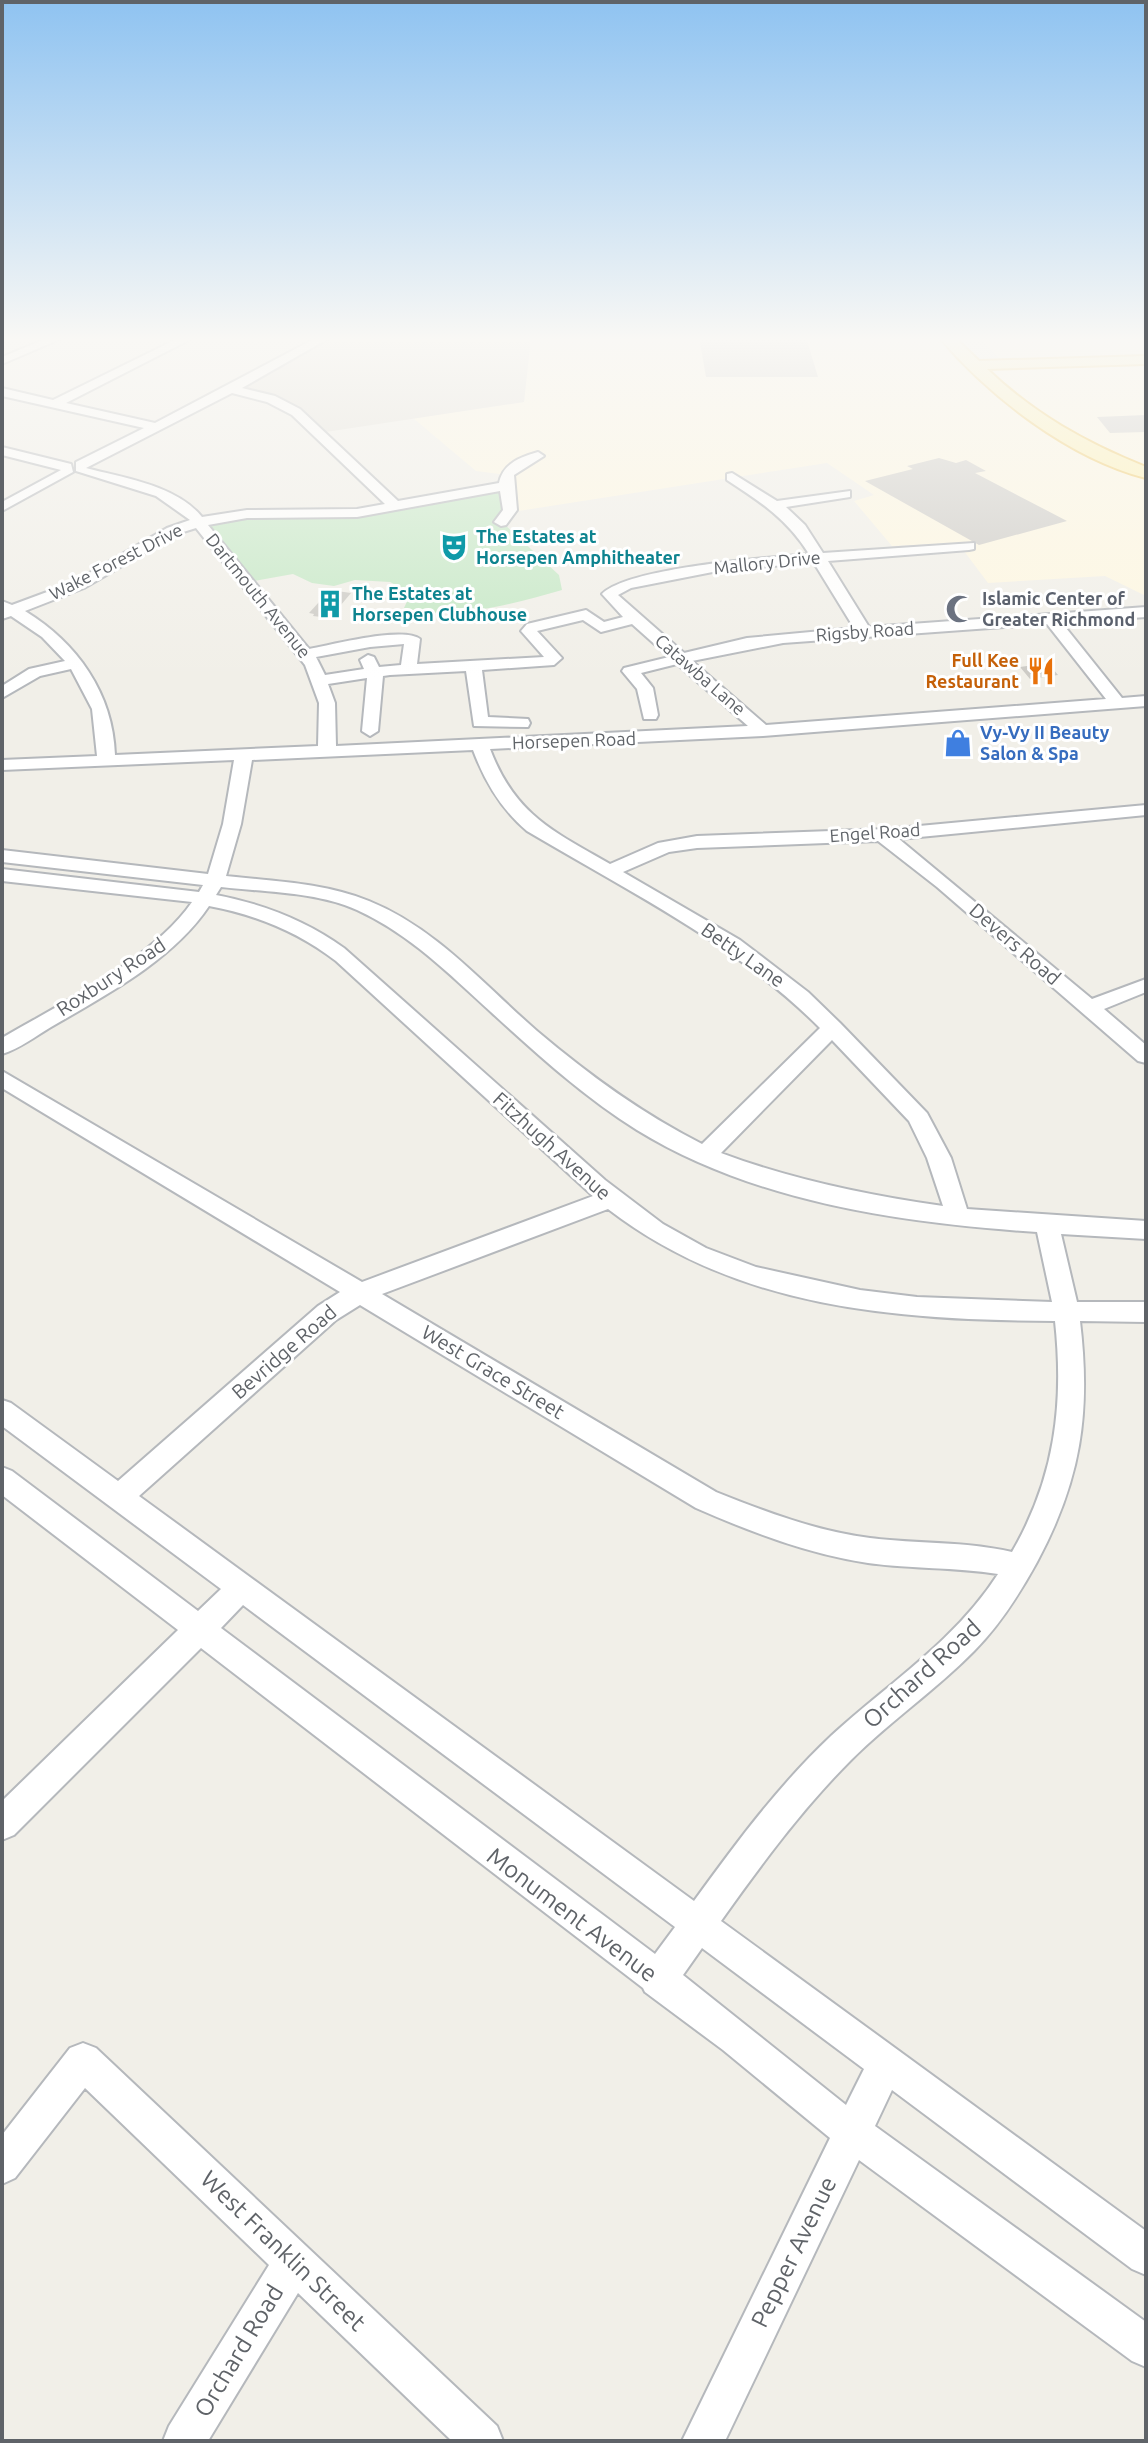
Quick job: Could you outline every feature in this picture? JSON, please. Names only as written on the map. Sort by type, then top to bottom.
[{"type":"main road","points":[[1095,451],[1146,473]]},
{"type":"main road","points":[[1122,451],[1146,463]]},
{"type":"street","name":"Dartmouth Avenue","points":[[2,451],[167,495],[184,506],[306,654],[321,680],[327,703],[327,751]]},
{"type":"street","points":[[2,507],[110,451]]},
{"type":"street","points":[[337,451],[395,506]]},
{"type":"street","points":[[501,522],[510,510],[504,486],[511,471],[538,456]]},
{"type":"street","points":[[732,477],[775,505],[800,528],[864,632]]},
{"type":"street","name":"Wake Forest Drive","points":[[6,610],[79,585],[172,531],[199,522],[247,514],[340,514],[504,486]]},
{"type":"street","points":[[775,505],[845,494]]},
{"type":"street","name":"Mallory Drive","points":[[635,619],[614,601],[609,594],[612,590],[627,584],[728,565],[969,546]]},
{"type":"street","points":[[6,610],[53,640],[74,664],[98,705],[104,727],[106,760]]},
{"type":"street","name":"Rigsby Road","points":[[650,715],[645,688],[630,671],[666,660],[682,660],[763,640],[1146,612]]},
{"type":"street","points":[[321,680],[409,669],[548,662],[554,658],[529,631],[532,627],[586,615],[601,627],[635,619]]},
{"type":"street","points":[[1050,618],[1118,703]]},
{"type":"street","name":"Catawba Lane","points":[[635,619],[763,731]]},
{"type":"street","points":[[347,626],[374,672],[370,731]]},
{"type":"street","points":[[306,654],[359,644],[412,639],[409,669]]},
{"type":"street","points":[[2,693],[35,672],[74,664]]},
{"type":"street","points":[[473,666],[480,722],[522,723]]},
{"type":"street","name":"Horsepen Road","points":[[2,765],[763,731],[1146,701]]},
{"type":"street","name":"Betty Lane","points":[[480,745],[496,786],[517,815],[756,959],[833,1028],[919,1118],[939,1158],[958,1216]]},
{"type":"street","name":"Roxbury Road","points":[[2,1047],[151,954],[183,926],[209,890],[230,833],[244,754]]},
{"type":"street","name":"Engel Road","points":[[609,871],[679,844],[882,835],[1146,810]]},
{"type":"street","name":"Devers Road","points":[[882,835],[944,883],[1146,1056]]},
{"type":"street","name":"Fitzhugh Avenue","points":[[2,856],[209,890],[284,921],[327,945],[610,1199],[665,1237],[699,1254],[777,1282],[831,1295],[903,1304],[1146,1312]]},
{"type":"street","name":"Fitzhugh Avenue","points":[[2,875],[335,897],[362,905],[403,925],[614,1102],[647,1125],[705,1155],[775,1179],[860,1202],[1047,1225],[1146,1230]]},
{"type":"street","points":[[1090,1007],[1146,985]]},
{"type":"street","points":[[705,1155],[813,1044],[833,1028]]},
{"type":"street","name":"West Grace Street","points":[[2,1078],[669,1480],[764,1525],[839,1546],[891,1553],[985,1557],[1020,1566]]},
{"type":"street","name":"Bevridge Road","points":[[119,1497],[327,1313],[360,1292],[610,1199]]},
{"type":"street","name":"Orchard Road","points":[[657,1980],[793,1798],[859,1730],[949,1655],[982,1622],[1042,1531],[1060,1485],[1069,1447],[1073,1390],[1065,1311],[1047,1225]]},
{"type":"street","points":[[2,1411],[886,2063],[1143,2245]]},
{"type":"street","name":"Monument Avenue","points":[[2,1479],[657,1980],[736,2037],[813,2103],[1146,2347]]},
{"type":"street","points":[[2,1824],[242,1587]]},
{"type":"street","name":"West Franklin Street","points":[[2,2165],[83,2061],[482,2441]]},
{"type":"street","name":"Pepper Avenue","points":[[703,2441],[886,2063]]},
{"type":"street","name":"Orchard Road","points":[[184,2441],[294,2262]]},
{"type":"shaded area","points":[[452,451],[1146,451],[1146,596],[1105,576],[988,583],[958,543],[892,546],[854,501],[874,495],[827,463],[512,512],[507,475],[476,471]]},
{"type":"green space","points":[[503,485],[512,512],[503,523],[559,575],[562,590],[463,612],[403,610],[411,593],[390,582],[355,580],[334,586],[312,583],[293,574],[249,582],[200,522],[240,515],[330,515]]},
{"type":"building","points":[[939,458],[956,463],[966,460],[986,471],[975,473],[1067,521],[979,545],[865,481],[913,469],[907,466]]},
{"type":"building","name":"The Estates at Horsepen Clubhouse","points":[[330,590],[351,593],[330,618],[309,613]]},
{"type":"building","name":"Full Kee Restaurant","points":[[1048,663],[1058,675],[1030,679],[1020,667]]},
{"type":"place","name":"The Estates at Horsepen Amphitheater","points":[[454,547]]},
{"type":"place","name":"The Estates at Horsepen Clubhouse","points":[[330,604]]},
{"type":"place","name":"Islamic Center of Greater Richmond","points":[[960,609]]},
{"type":"place","name":"Full Kee Restaurant","points":[[1041,671]]},
{"type":"place","name":"Vy-Vy II Beauty Salon & Spa","points":[[958,743]]}]
